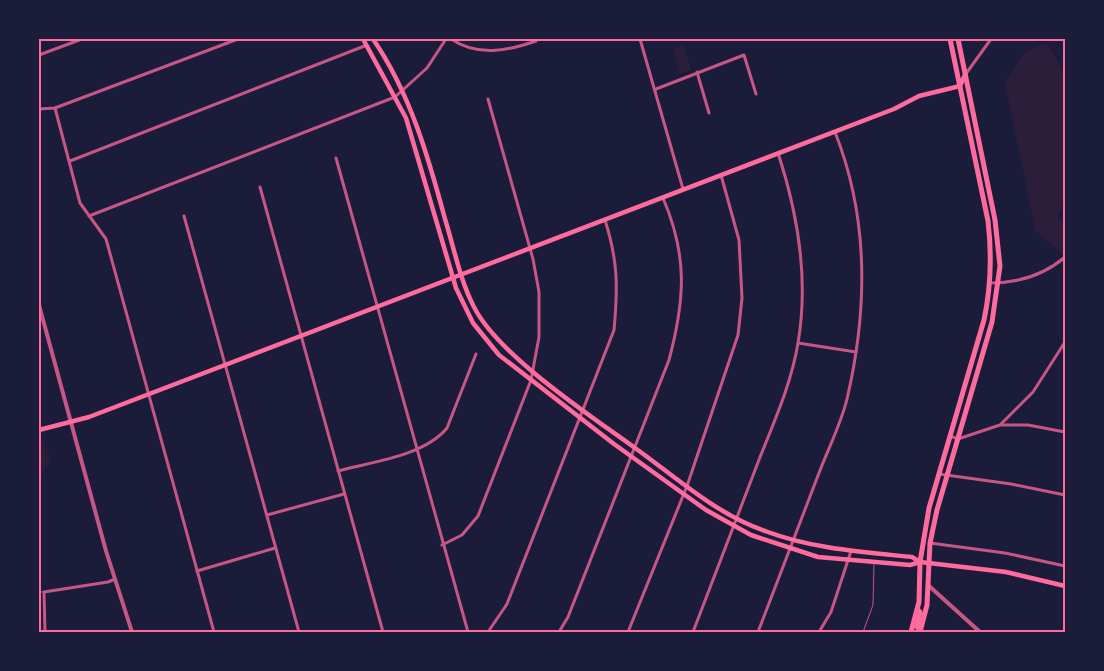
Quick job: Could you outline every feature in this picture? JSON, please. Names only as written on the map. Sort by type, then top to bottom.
[{"type":"highway","points":[[911,632],[918,609],[920,562],[927,518],[984,320],[990,283],[991,245],[978,170],[950,39]]},
{"type":"highway","points":[[922,632],[927,605],[930,543],[947,475],[992,322],[998,283],[998,245],[993,212],[958,39]]},
{"type":"highway","points":[[978,170],[981,172],[988,202],[993,212]]},
{"type":"highway","points":[[918,609],[920,612],[917,627],[922,632]]},
{"type":"main road","points":[[363,39],[368,44],[395,97],[413,138],[464,306],[479,331],[499,354],[631,457],[683,494],[751,536],[818,557],[912,566],[920,562]]},
{"type":"main road","points":[[373,39],[413,115],[424,142],[461,275],[475,309],[494,335],[533,370],[635,448],[736,519],[812,546],[912,557],[920,562],[998,571],[1065,586]]},
{"type":"main road","points":[[39,430],[71,422],[225,366],[835,130],[894,109],[919,96],[960,86],[965,75]]},
{"type":"street","points":[[39,55],[82,39]]},
{"type":"street","points":[[39,109],[55,108],[238,39]]},
{"type":"street","points":[[89,216],[395,97],[427,68],[446,39]]},
{"type":"street","points":[[451,39],[478,50],[509,50],[535,40]]},
{"type":"street","points":[[640,39],[656,89],[683,189]]},
{"type":"street","points":[[965,75],[991,39]]},
{"type":"street","points":[[70,161],[368,44]]},
{"type":"street","points":[[656,89],[744,55],[756,94]]},
{"type":"street","points":[[698,72],[709,113]]},
{"type":"street","points":[[442,545],[462,536],[478,516],[531,380],[540,337],[539,292],[530,249],[488,99]]},
{"type":"street","points":[[55,108],[80,203],[106,239],[214,632]]},
{"type":"street","points":[[758,632],[846,401],[856,352],[863,297],[862,251],[856,203],[847,163],[835,130]]},
{"type":"street","points":[[693,632],[784,396],[798,343],[802,288],[800,238],[792,200],[778,153]]},
{"type":"street","points":[[336,158],[442,545],[468,632]]},
{"type":"street","points":[[628,632],[687,486],[734,352],[740,321],[742,274],[739,240],[721,175]]},
{"type":"street","points":[[260,186],[383,632]]},
{"type":"street","points":[[560,632],[568,617],[669,360],[678,324],[682,259],[674,224],[663,198]]},
{"type":"street","points":[[184,216],[299,632]]},
{"type":"street","points":[[488,632],[507,604],[614,330],[618,293],[616,260],[605,220]]},
{"type":"street","points":[[990,283],[1026,278],[1065,257]]},
{"type":"street","points":[[39,305],[115,579],[132,632]]},
{"type":"street","points":[[1000,426],[1034,392],[1065,342]]},
{"type":"street","points":[[798,343],[856,352]]},
{"type":"street","points":[[338,471],[417,450],[435,440],[447,428],[476,354]]},
{"type":"street","points":[[950,436],[958,439],[1000,426],[1028,425],[1065,432]]},
{"type":"street","points":[[939,474],[1065,495]]},
{"type":"street","points":[[267,515],[344,494]]},
{"type":"street","points":[[930,543],[1005,553],[1065,566]]},
{"type":"street","points":[[197,571],[275,548]]},
{"type":"street","points":[[819,632],[831,612],[851,551]]},
{"type":"street","points":[[45,632],[44,592],[115,579]]},
{"type":"street","points":[[928,585],[980,632]]},
{"type":"lane","points":[[862,632],[873,605],[874,562]]},
{"type":"lane","points":[[39,592],[44,592]]},
{"type":"shaded area","points":[[1048,44],[1065,74],[1065,201],[1057,217],[1065,221],[1065,251],[1062,254],[1035,230],[1005,82],[1026,52],[1032,48]]},
{"type":"shaded area","points":[[683,45],[691,70],[680,74],[673,49]]},
{"type":"shaded area","points":[[44,439],[51,460],[39,478],[39,440]]}]
